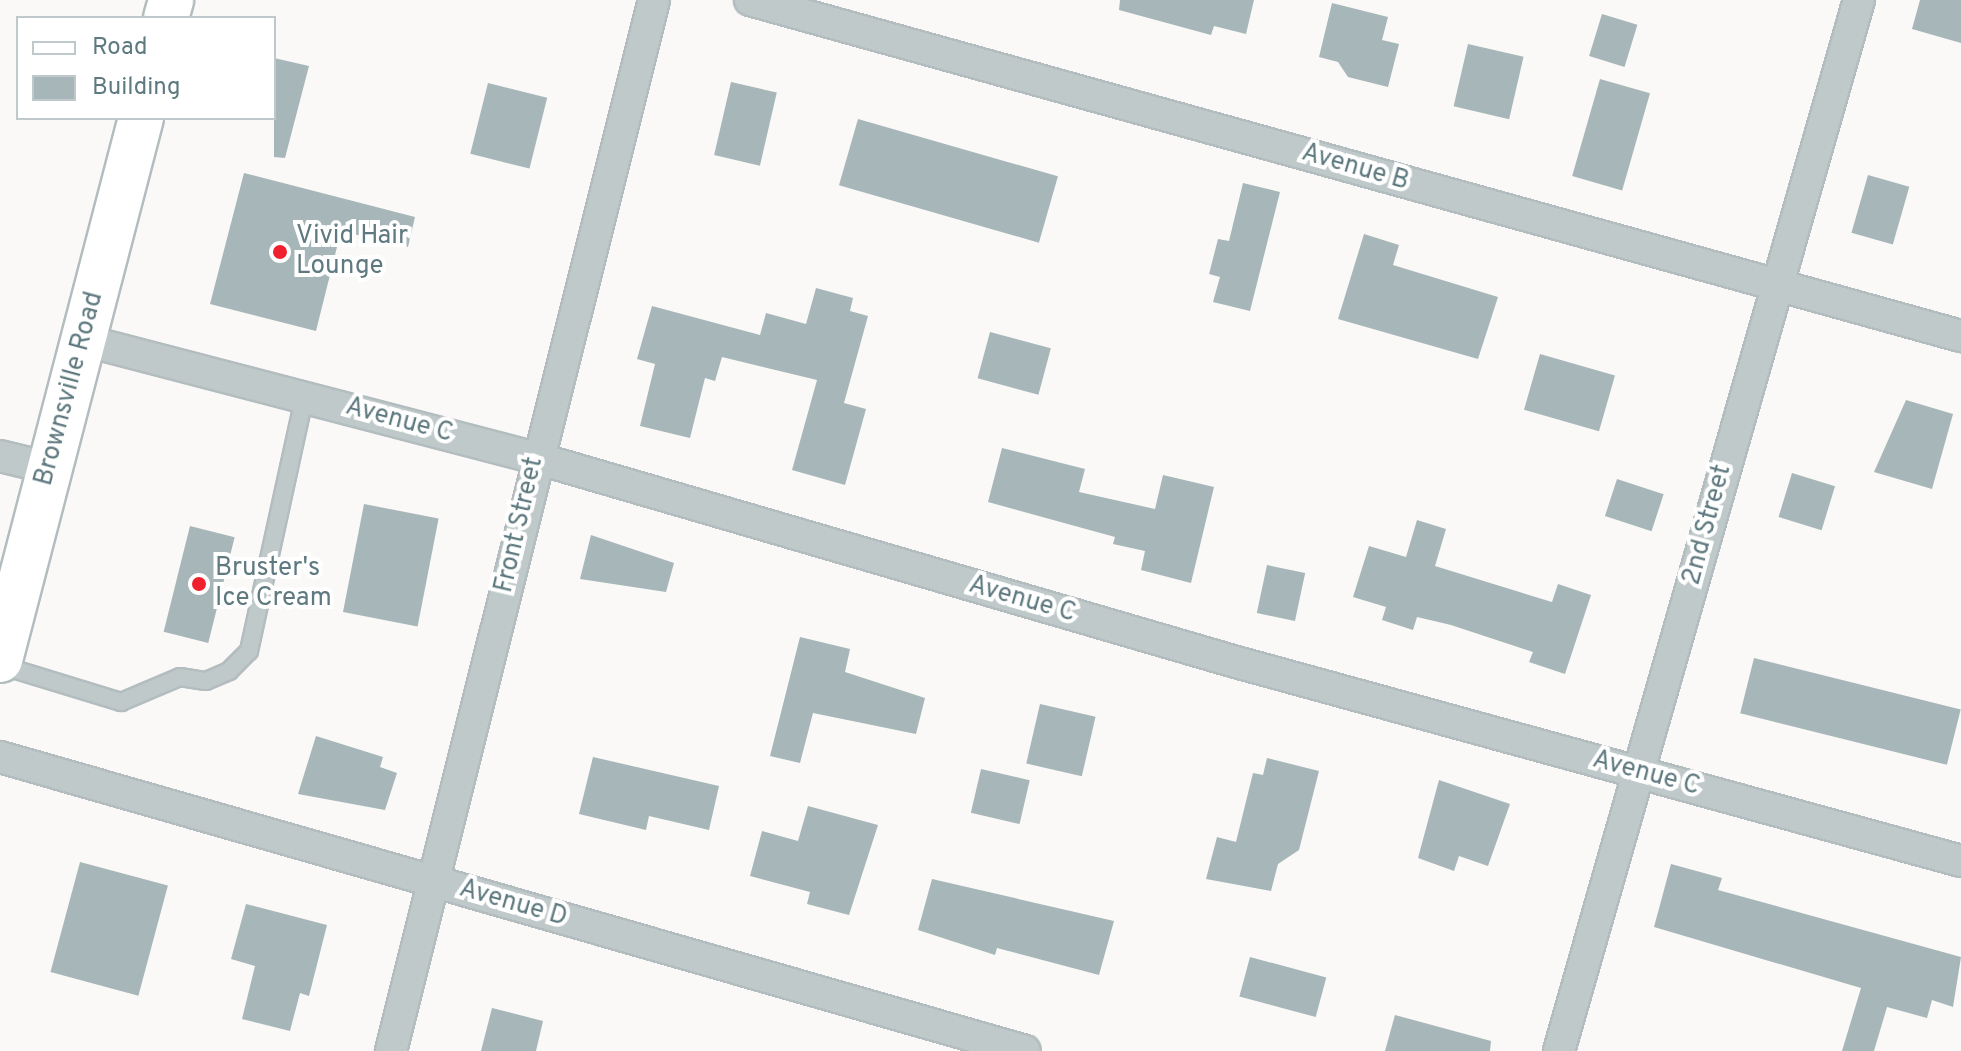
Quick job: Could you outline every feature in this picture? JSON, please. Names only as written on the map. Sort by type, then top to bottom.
[{"type":"street","name":"Front Street","points":[[391,1051],[438,883],[536,458],[654,0]]},
{"type":"street","name":"Avenue B","points":[[750,0],[1961,336]]},
{"type":"street","name":"2nd Street","points":[[1559,1051],[1781,286],[1859,0]]},
{"type":"street","name":"Brownsville Road","points":[[0,662],[140,120]]},
{"type":"street","name":"Avenue C","points":[[83,340],[305,395],[536,458],[1961,861]]},
{"type":"street","points":[[0,456],[49,468]]},
{"type":"street","name":"Avenue D","points":[[0,757],[1025,1051]]},
{"type":"lane","points":[[0,662],[121,702],[180,677],[206,681],[229,671],[249,651],[305,395]]},
{"type":"building","points":[[1120,0],[1254,0],[1246,34],[1214,26],[1211,35],[1119,10]]},
{"type":"building","points":[[1920,0],[1961,0],[1961,43],[1912,29]]},
{"type":"building","points":[[1332,3],[1388,17],[1382,40],[1399,44],[1388,87],[1348,77],[1338,62],[1319,57]]},
{"type":"building","points":[[1602,14],[1637,25],[1625,67],[1589,56]]},
{"type":"building","points":[[1468,44],[1524,57],[1509,119],[1454,106]]},
{"type":"building","points":[[276,58],[309,66],[285,158],[274,157]]},
{"type":"building","points":[[1600,79],[1650,93],[1622,190],[1572,176]]},
{"type":"building","points":[[731,82],[777,93],[760,166],[714,155]]},
{"type":"building","points":[[488,83],[547,98],[530,169],[470,154]]},
{"type":"building","points":[[858,119],[1058,176],[1039,243],[839,185]]},
{"type":"building","name":"Vivid Hair Lounge","points":[[244,173],[415,217],[408,247],[341,231],[316,331],[210,304]]},
{"type":"building","points":[[1868,175],[1909,187],[1893,245],[1851,233]]},
{"type":"building","points":[[1243,183],[1280,192],[1250,311],[1213,302],[1220,277],[1209,274],[1218,239],[1229,241]]},
{"type":"building","points":[[1364,234],[1399,245],[1393,265],[1498,297],[1478,359],[1338,319]]},
{"type":"building","points":[[816,288],[853,298],[850,311],[868,316],[844,403],[866,409],[845,485],[792,470],[817,380],[722,357],[715,381],[705,378],[690,438],[640,426],[655,364],[637,359],[652,306],[760,335],[766,313],[806,324]]},
{"type":"building","points":[[990,332],[1051,348],[1038,395],[978,378]]},
{"type":"building","points":[[1540,354],[1615,375],[1599,431],[1524,410]]},
{"type":"building","points":[[1906,400],[1953,414],[1932,489],[1874,472]]},
{"type":"building","points":[[1002,448],[1085,469],[1079,492],[1155,509],[1163,475],[1214,487],[1191,583],[1141,570],[1145,551],[1113,544],[1115,537],[988,502]]},
{"type":"building","points":[[1792,473],[1835,486],[1822,530],[1779,517]]},
{"type":"building","points":[[1617,479],[1664,494],[1652,531],[1605,516]]},
{"type":"building","points":[[364,504],[439,519],[418,626],[343,612]]},
{"type":"building","points":[[1417,520],[1446,529],[1435,566],[1552,602],[1558,584],[1591,595],[1565,674],[1529,662],[1533,652],[1451,625],[1417,617],[1413,630],[1382,620],[1386,607],[1353,597],[1369,546],[1406,557]]},
{"type":"building","name":"Bruster's Ice Cream","points":[[190,526],[235,537],[208,643],[164,632]]},
{"type":"building","points":[[591,535],[674,563],[666,592],[580,579]]},
{"type":"building","points":[[1267,565],[1305,573],[1295,621],[1257,613]]},
{"type":"building","points":[[800,637],[850,649],[845,672],[925,698],[916,734],[813,713],[800,763],[770,756]]},
{"type":"building","points":[[1754,658],[1961,710],[1947,765],[1740,713]]},
{"type":"building","points":[[1040,704],[1096,717],[1082,776],[1026,763]]},
{"type":"building","points":[[316,736],[383,757],[380,767],[397,773],[385,810],[298,794]]},
{"type":"building","points":[[593,757],[719,786],[709,830],[649,816],[646,830],[579,814]]},
{"type":"building","points":[[1267,758],[1319,771],[1299,850],[1278,864],[1271,891],[1206,879],[1217,837],[1236,842],[1253,773],[1263,775]]},
{"type":"building","points":[[981,769],[1030,780],[1020,824],[971,813]]},
{"type":"building","points":[[1439,780],[1510,804],[1488,866],[1459,856],[1454,871],[1418,858]]},
{"type":"building","points":[[808,806],[878,825],[849,915],[807,904],[810,892],[750,876],[762,831],[798,841]]},
{"type":"building","points":[[80,862],[168,886],[138,996],[50,972]]},
{"type":"building","points":[[1671,864],[1722,878],[1718,890],[1961,957],[1953,1007],[1932,1000],[1927,1018],[1887,1007],[1874,1051],[1842,1051],[1861,988],[1654,927]]},
{"type":"building","points":[[932,879],[1114,921],[1099,975],[997,948],[995,955],[918,930]]},
{"type":"building","points":[[246,904],[327,925],[309,996],[300,993],[290,1031],[242,1019],[255,966],[231,959]]},
{"type":"building","points":[[1250,957],[1326,977],[1316,1017],[1239,997]]},
{"type":"building","points":[[492,1008],[543,1021],[536,1051],[481,1051]]},
{"type":"building","points":[[1395,1015],[1491,1041],[1490,1051],[1385,1051]]},
{"type":"place","name":"Vivid Hair Lounge","points":[[280,252]]},
{"type":"place","name":"Bruster's Ice Cream","points":[[199,584]]}]
